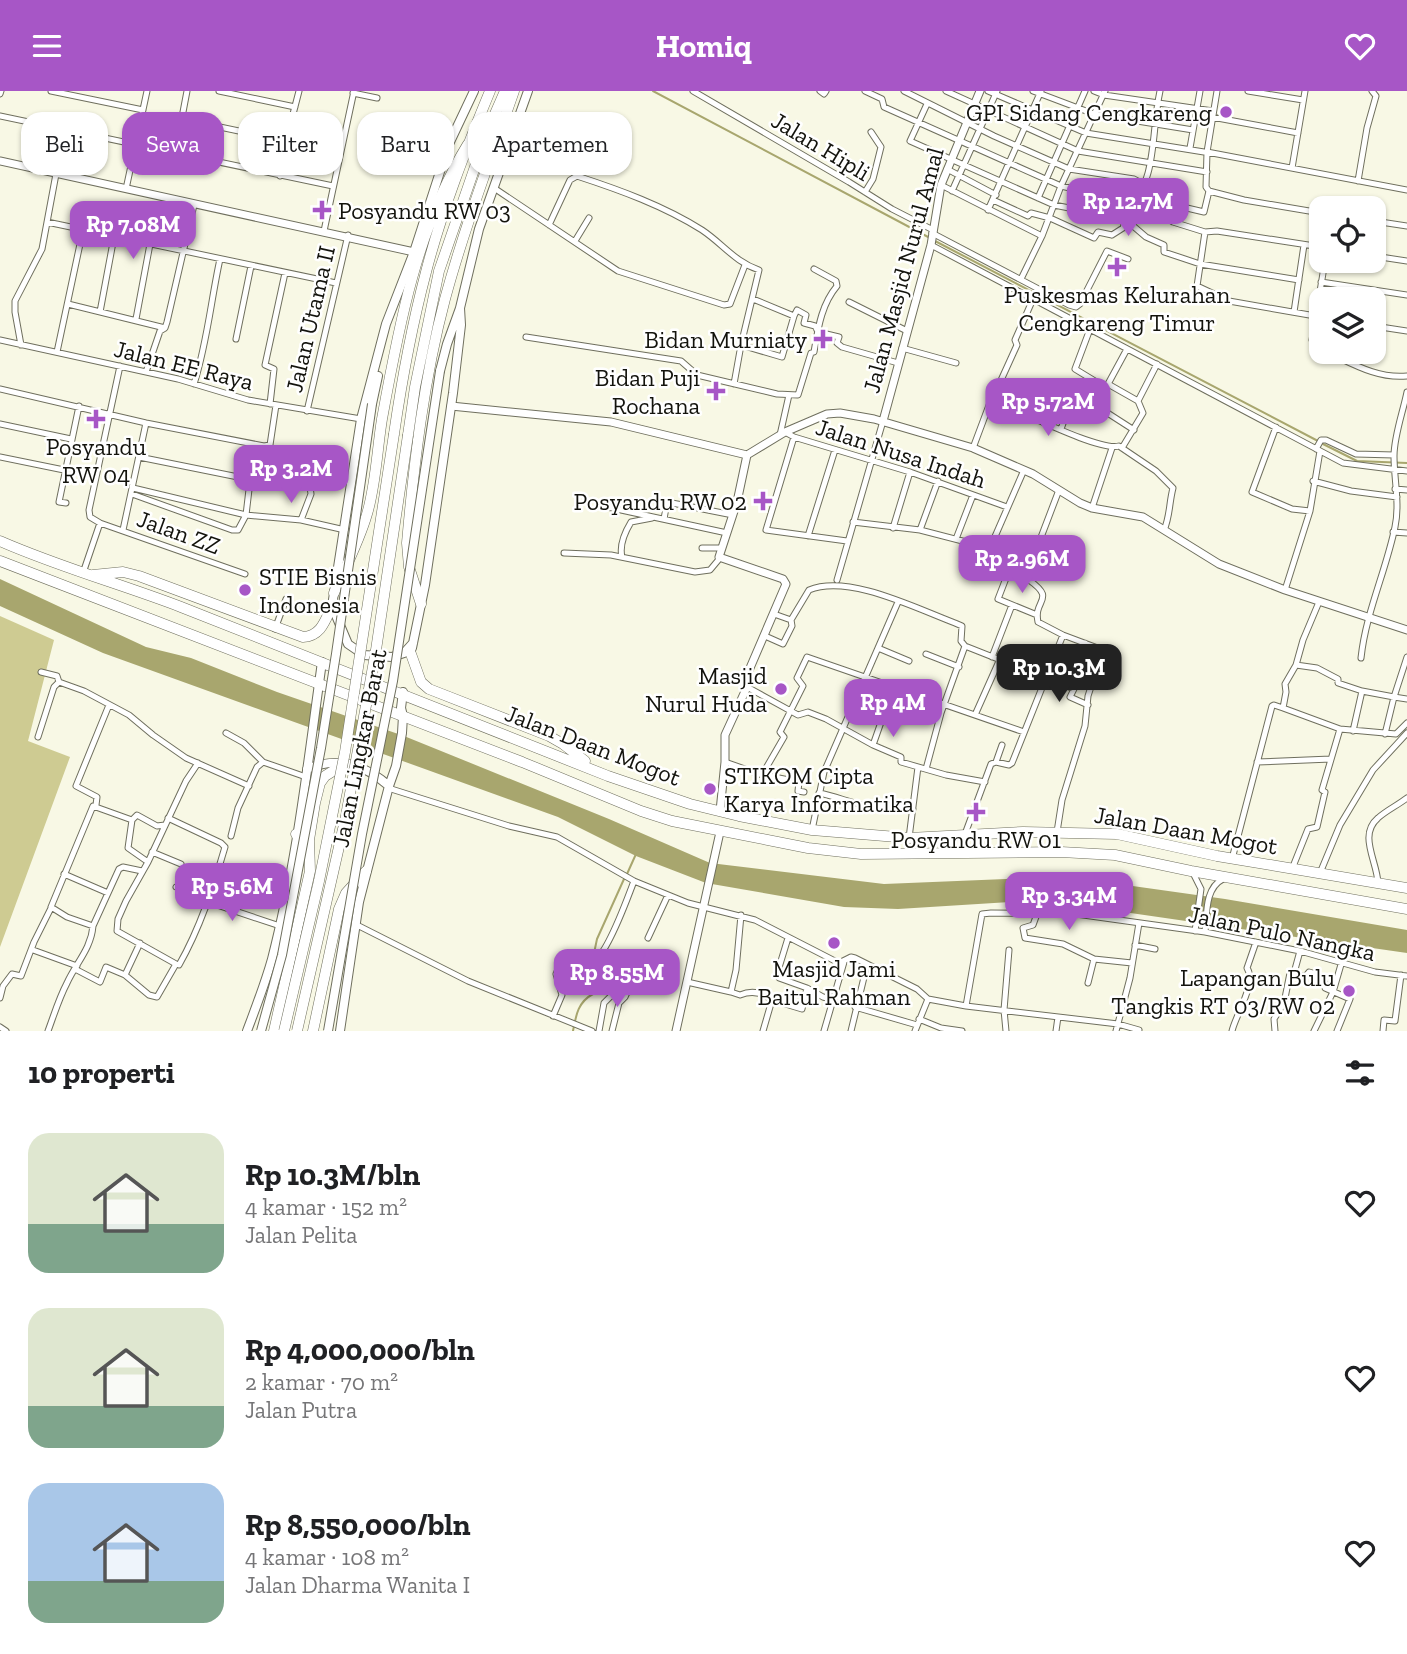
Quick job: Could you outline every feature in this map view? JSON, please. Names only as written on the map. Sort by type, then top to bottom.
[{"type":"highway","points":[[481,112],[490,91]]},
{"type":"highway","points":[[297,1031],[346,816],[376,650],[415,387],[439,271],[505,91]]},
{"type":"highway","points":[[421,604],[409,567],[407,543],[426,391],[444,302],[464,233],[514,91]]},
{"type":"highway","points":[[284,1031],[345,753],[401,389],[426,271],[468,144]]},
{"type":"highway","points":[[334,593],[363,527],[370,504],[383,418],[409,291],[423,241],[449,175],[468,144]]},
{"type":"highway","name":"Jalan Daan Mogot","points":[[0,541],[86,575],[144,593],[403,693],[608,776],[720,811],[812,830],[908,838],[1057,832],[1116,834],[1232,859],[1407,888]]},
{"type":"highway","name":"Jalan Daan Mogot","points":[[0,561],[641,811],[720,832],[808,849],[848,853],[896,855],[1091,852],[1407,909]]},
{"type":"highway","points":[[86,575],[110,572],[139,576],[303,637],[312,636],[323,627],[332,606]]},
{"type":"highway","points":[[412,649],[421,682],[429,689],[538,731],[563,744],[608,776]]},
{"type":"highway","points":[[514,737],[538,731]]},
{"type":"highway","points":[[274,1031],[308,883],[309,840],[320,783],[331,771],[347,763]]},
{"type":"highway","points":[[296,834],[310,858]]},
{"type":"highway","points":[[313,1031],[339,909],[350,888],[366,871]]},
{"type":"main road","points":[[412,649],[392,657],[365,655],[348,644],[332,606],[361,419],[386,324],[414,252],[449,144],[474,91]]},
{"type":"main road","name":"Jalan Lingkar Barat","points":[[328,1031],[362,834],[393,681],[440,371],[460,308],[479,229],[528,91]]},
{"type":"main road","name":"Jalan Lingkar Barat","points":[[261,1031],[282,955],[321,748],[337,655],[372,404],[400,286]]},
{"type":"main road","name":"Jalan Lingkar Barat","points":[[412,649],[451,406],[459,348],[460,308]]},
{"type":"main road","name":"Jalan Lingkar Barat","points":[[247,1031],[268,973],[280,926],[312,739],[322,662]]},
{"type":"main road","name":"Jalan Lingkar Barat","points":[[340,1031],[355,924],[366,871],[396,766],[402,733],[403,693]]},
{"type":"main road","points":[[306,773],[320,764],[347,763],[362,767],[388,787]]},
{"type":"street","points":[[51,91],[143,110],[147,91]]},
{"type":"street","points":[[183,112],[187,91]]},
{"type":"street","points":[[219,91],[295,107]]},
{"type":"street","points":[[294,112],[299,91]]},
{"type":"street","name":"Jalan Hipli","points":[[693,91],[932,233],[1069,306],[1078,306],[1107,251]]},
{"type":"street","points":[[820,91],[826,91]]},
{"type":"street","points":[[866,91],[882,99]]},
{"type":"street","points":[[886,91],[882,99],[884,107],[1061,187],[1138,199],[1174,222],[1205,232],[1217,231],[1309,246]]},
{"type":"street","points":[[904,91],[1069,169],[1134,179],[1187,208],[1204,212],[1209,191],[1206,187],[1205,152],[1217,91]]},
{"type":"street","points":[[946,91],[1078,151],[1207,172]]},
{"type":"street","name":"Jalan Masjid Nurul Amal","points":[[883,421],[931,244],[941,185],[980,91]]},
{"type":"street","points":[[988,91],[996,92],[1086,132],[1190,148],[1407,190]]},
{"type":"street","points":[[1033,91],[1094,114],[1193,130]]},
{"type":"street","points":[[1038,198],[1084,91]]},
{"type":"street","points":[[1094,91],[1196,109],[1298,133]]},
{"type":"street","points":[[1128,259],[1107,251],[1112,235],[1123,228],[1148,174],[1160,91]]},
{"type":"street","points":[[1190,148],[1200,91]]},
{"type":"street","points":[[1248,91],[1303,100]]},
{"type":"street","points":[[1292,168],[1305,91]]},
{"type":"street","points":[[1358,181],[1367,128],[1376,96],[1372,91]]},
{"type":"street","points":[[324,231],[354,92],[377,98]]},
{"type":"street","points":[[952,191],[996,92]]},
{"type":"street","points":[[988,210],[1040,92]]},
{"type":"street","points":[[1021,279],[1104,93]]},
{"type":"street","points":[[927,104],[910,141],[1054,205],[1125,219],[1146,237],[1164,245],[1164,252],[1200,264],[1299,280]]},
{"type":"street","points":[[0,116],[122,141]]},
{"type":"street","points":[[865,192],[873,179],[881,147],[871,132]]},
{"type":"street","points":[[0,161],[21,166]]},
{"type":"street","points":[[224,164],[334,186]]},
{"type":"street","points":[[947,169],[1028,216]]},
{"type":"street","points":[[21,345],[15,302],[42,249],[57,175]]},
{"type":"street","points":[[61,175],[193,208],[324,231],[414,252]]},
{"type":"street","points":[[127,190],[130,175]]},
{"type":"street","points":[[549,225],[570,180],[577,176],[622,191],[684,219],[705,232],[745,265],[760,270],[734,384]]},
{"type":"street","points":[[941,185],[1042,236]]},
{"type":"street","points":[[494,188],[618,271],[724,305],[730,304],[745,265]]},
{"type":"street","points":[[1209,191],[1309,211]]},
{"type":"street","points":[[146,372],[160,331],[165,328],[193,208]]},
{"type":"street","points":[[1023,227],[1031,213],[1050,218],[1094,238],[1098,232],[1112,235]]},
{"type":"street","points":[[575,241],[589,218]]},
{"type":"street","points":[[47,222],[336,283]]},
{"type":"street","points":[[1386,223],[1407,226]]},
{"type":"street","points":[[57,352],[83,230]]},
{"type":"street","points":[[1205,232],[1196,285],[1229,300],[1309,314]]},
{"type":"street","name":"Jalan Utama II","points":[[307,411],[348,236]]},
{"type":"street","points":[[100,311],[114,237]]},
{"type":"street","points":[[136,319],[150,244]]},
{"type":"street","points":[[931,244],[1276,427],[1319,446],[1349,465],[1407,471]]},
{"type":"street","points":[[1294,312],[1304,245]]},
{"type":"street","points":[[1386,258],[1407,261]]},
{"type":"street","points":[[194,384],[202,359],[205,330],[220,259]]},
{"type":"street","points":[[236,339],[251,266]]},
{"type":"street","points":[[526,337],[681,361],[695,374],[798,395],[806,366],[811,353],[814,352],[829,296],[837,286],[836,281],[814,269]]},
{"type":"street","points":[[0,389],[146,423],[270,446],[274,369],[265,365],[285,273]]},
{"type":"street","points":[[1321,287],[1323,273]]},
{"type":"street","points":[[1321,282],[1407,295]]},
{"type":"street","points":[[753,299],[794,316]]},
{"type":"street","points":[[973,448],[1009,366],[1017,345],[1015,340],[1033,299]]},
{"type":"street","points":[[849,302],[907,331]]},
{"type":"street","points":[[68,304],[165,328]]},
{"type":"street","points":[[741,345],[782,357],[797,310],[806,315],[804,323],[815,326],[818,332]]},
{"type":"street","points":[[1386,327],[1407,331]]},
{"type":"street","points":[[1090,329],[1076,371],[1138,401],[1143,413],[1122,448]]},
{"type":"street","points":[[818,332],[839,337],[837,343],[842,347],[898,363]]},
{"type":"street","name":"Jalan EE Raya","points":[[0,340],[146,372],[273,405],[361,419]]},
{"type":"street","points":[[902,348],[956,363]]},
{"type":"street","points":[[1092,403],[1127,349]]},
{"type":"street","points":[[1138,401],[1157,364]]},
{"type":"street","points":[[1356,364],[1380,374],[1407,376]]},
{"type":"street","points":[[86,575],[100,523],[93,520],[89,513],[120,366]]},
{"type":"street","points":[[1361,658],[1368,617],[1391,551],[1397,497],[1394,457],[1407,392]]},
{"type":"street","points":[[783,433],[789,395]]},
{"type":"street","points":[[1061,429],[1070,404],[1077,397],[1092,403],[1134,430]]},
{"type":"street","points":[[992,400],[1112,448],[1119,446],[1156,471],[1173,488],[1168,506],[1169,521],[1164,530]]},
{"type":"street","points":[[66,503],[59,502],[79,406]]},
{"type":"street","points":[[451,406],[611,422],[747,455],[783,433],[827,414],[854,415],[883,421],[973,448],[1024,470],[1092,507],[1143,517],[1219,564],[1319,602],[1407,630]]},
{"type":"street","points":[[837,580],[883,421]]},
{"type":"street","points":[[123,530],[146,423]]},
{"type":"street","points":[[0,424],[71,439]]},
{"type":"street","points":[[1276,427],[1252,492],[1293,509],[1310,511]]},
{"type":"street","name":"Jalan Nusa Indah","points":[[783,433],[938,481],[1007,507]]},
{"type":"street","points":[[794,437],[767,531],[848,541]]},
{"type":"street","points":[[1285,590],[1310,511],[1319,446],[1326,440],[1356,454],[1394,457]]},
{"type":"street","points":[[264,446],[262,470],[310,487],[311,494],[301,520]]},
{"type":"street","points":[[1092,507],[1112,448]]},
{"type":"street","points":[[808,536],[835,450]]},
{"type":"street","points":[[564,552],[622,557],[695,572],[710,570],[720,558],[747,455]]},
{"type":"street","points":[[0,457],[64,470]]},
{"type":"street","points":[[132,491],[232,530],[238,530],[246,515],[250,480],[139,457]]},
{"type":"street","points":[[990,548],[1024,470]]},
{"type":"street","points":[[893,528],[910,472]]},
{"type":"street","points":[[920,530],[938,481]]},
{"type":"street","points":[[1313,481],[1351,491],[1397,497]]},
{"type":"street","points":[[1395,489],[1407,491]]},
{"type":"street","points":[[1028,578],[1032,559],[1059,490]]},
{"type":"street","points":[[132,491],[246,515],[301,520],[345,530]]},
{"type":"street","points":[[956,539],[973,495]]},
{"type":"street","points":[[664,519],[667,502],[733,515]]},
{"type":"street","points":[[598,505],[727,533]]},
{"type":"street","points":[[622,557],[624,535],[631,521],[654,517]]},
{"type":"street","points":[[853,522],[920,530],[1032,559]]},
{"type":"street","name":"Jalan ZZ","points":[[100,523],[245,574]]},
{"type":"street","points":[[1393,533],[1407,533]]},
{"type":"street","points":[[702,548],[722,548]]},
{"type":"street","points":[[720,558],[786,582],[747,675],[747,687],[727,726],[720,811]]},
{"type":"street","points":[[1037,615],[998,599],[1008,573],[1028,578],[1042,589],[1044,594],[1037,615],[1040,624],[1103,650],[1088,696],[1082,737],[1062,800],[1057,832]]},
{"type":"street","points":[[765,636],[783,644],[792,626],[791,620],[807,591],[828,584],[853,586],[962,627],[961,641],[965,646],[1071,687],[1074,689],[1070,697],[1088,705]]},
{"type":"street","points":[[275,628],[286,599]]},
{"type":"street","points":[[812,830],[824,772],[898,602]]},
{"type":"street","points":[[1283,708],[1285,684],[1296,666],[1303,640],[1319,602]]},
{"type":"street","points":[[992,657],[1012,605]]},
{"type":"street","points":[[774,614],[791,620]]},
{"type":"street","points":[[965,834],[991,764],[1012,764],[1063,635]]},
{"type":"street","points":[[1071,687],[1085,643]]},
{"type":"street","points":[[926,769],[950,682],[959,667],[965,646]]},
{"type":"street","points":[[878,648],[909,661]]},
{"type":"street","points":[[926,654],[959,667]]},
{"type":"street","points":[[762,775],[784,737],[780,732],[803,685],[797,678],[807,657],[1024,732]]},
{"type":"street","points":[[1385,734],[1407,657]]},
{"type":"street","points":[[975,715],[1000,659]]},
{"type":"street","points":[[1296,666],[1317,668],[1338,678],[1338,683],[1362,691],[1407,699]]},
{"type":"street","points":[[41,672],[57,676],[59,682]]},
{"type":"street","points":[[59,682],[84,691],[130,715],[186,758],[249,786]]},
{"type":"street","points":[[38,737],[54,687],[59,682]]},
{"type":"street","points":[[747,687],[789,711],[798,715],[808,712],[901,757],[901,762],[985,782]]},
{"type":"street","points":[[873,745],[893,688]]},
{"type":"street","points":[[1353,731],[1362,691]]},
{"type":"street","points":[[0,998],[12,974],[22,976],[83,826],[96,805],[97,797],[76,786],[108,705]]},
{"type":"street","points":[[1232,859],[1272,706],[1353,731],[1396,734],[1407,723]]},
{"type":"street","points":[[1292,869],[1308,829],[1317,827],[1325,792],[1322,790],[1340,729]]},
{"type":"street","points":[[226,733],[244,743],[263,762],[306,773]]},
{"type":"street","points":[[1320,873],[1340,825],[1373,770],[1407,733]]},
{"type":"street","points":[[996,762],[1002,745]]},
{"type":"street","points":[[1257,762],[1331,759]]},
{"type":"street","points":[[231,836],[237,808],[257,767],[263,762]]},
{"type":"street","points":[[725,762],[762,775],[799,782],[798,791],[804,792]]},
{"type":"street","points":[[176,964],[117,932],[118,919],[186,781],[198,763]]},
{"type":"street","points":[[908,838],[919,767]]},
{"type":"street","points":[[388,787],[509,825],[557,837],[631,879],[688,903],[755,920],[835,961],[844,962]]},
{"type":"street","points":[[819,793],[848,799],[855,804],[913,809]]},
{"type":"street","points":[[1378,883],[1368,836],[1370,827],[1407,798]]},
{"type":"street","points":[[96,805],[132,820]]},
{"type":"street","points":[[148,862],[128,848],[132,820],[137,815],[157,826],[165,825]]},
{"type":"street","points":[[33,950],[76,968],[100,982],[106,967],[125,975],[149,995],[157,997],[192,942],[209,900],[225,845],[168,818]]},
{"type":"street","points":[[676,1031],[720,832]]},
{"type":"street","points":[[152,852],[181,864]]},
{"type":"street","points":[[48,1031],[68,980],[88,945],[93,926],[121,867],[142,871]]},
{"type":"street","points":[[1191,871],[1201,889],[1195,929]]},
{"type":"street","points":[[64,874],[108,893]]},
{"type":"street","points":[[1205,929],[1211,890],[1226,877]]},
{"type":"street","points":[[553,1016],[562,995],[556,974],[563,958],[592,961],[607,949],[631,879]]},
{"type":"street","points":[[176,887],[280,926]]},
{"type":"street","points":[[648,938],[668,895]]},
{"type":"street","points":[[51,908],[93,926]]},
{"type":"street","name":"Jalan Pulo Nangka","points":[[966,1006],[982,914],[1076,914],[1205,929],[1342,961],[1375,972],[1404,976]]},
{"type":"street","points":[[1037,914],[1033,925],[1023,928],[1025,938],[1063,944],[1094,959],[1132,963]]},
{"type":"street","points":[[731,992],[736,970],[741,915]]},
{"type":"street","points":[[1117,1028],[1139,923]]},
{"type":"street","points":[[355,924],[468,981],[592,1031]]},
{"type":"street","points":[[788,937],[781,956],[778,977],[834,1000]]},
{"type":"street","points":[[1232,1031],[1250,982],[1251,973],[1247,968],[1256,942]]},
{"type":"street","points":[[125,975],[140,943]]},
{"type":"street","points":[[1135,945],[1155,949]]},
{"type":"street","points":[[1006,1031],[1003,1010],[1009,950]]},
{"type":"street","points":[[1294,973],[1300,951]]},
{"type":"street","points":[[824,1031],[844,962],[851,957],[917,989],[928,999],[1139,1030]]},
{"type":"street","points":[[1088,983],[1094,959]]},
{"type":"street","points":[[1314,1031],[1333,992],[1342,961]]},
{"type":"street","points":[[851,1031],[867,965]]},
{"type":"street","points":[[612,1031],[619,1002],[639,966]]},
{"type":"street","points":[[599,1031],[604,1003],[614,993],[619,969],[634,978]]},
{"type":"street","points":[[1275,1031],[1273,1019],[1284,1003],[1290,973],[1305,977],[1309,972],[1316,974],[1315,980],[1325,983],[1325,989],[1350,999],[1336,1031]]},
{"type":"street","points":[[1382,1031],[1384,1020],[1395,1021],[1404,976]]},
{"type":"street","points":[[687,982],[740,995],[749,991],[755,992],[802,1009],[807,988]]},
{"type":"street","points":[[917,1025],[928,999]]},
{"type":"street","points":[[764,1031],[772,1000]]},
{"type":"street","points":[[855,1007],[917,1025],[962,1031]]},
{"type":"street","points":[[1397,1010],[1407,1012]]},
{"type":"street","points":[[1056,1031],[1058,1017]]},
{"type":"street","points":[[0,1027],[6,1031]]},
{"type":"shaded area","points":[[0,579],[146,647],[191,658],[277,692],[404,736],[710,863],[884,884],[1033,878],[1090,880],[1225,899],[1407,930],[1407,953],[1041,900],[898,909],[844,907],[706,883],[636,856],[558,817],[103,653],[0,606]]},
{"type":"shaded area","points":[[0,616],[54,640],[28,741],[70,757],[0,947]]},
{"type":"waterway","points":[[653,91],[930,238]]},
{"type":"waterway","points":[[935,241],[1318,441]]},
{"type":"waterway","points":[[1323,444],[1357,461],[1407,463]]},
{"type":"waterway","points":[[627,874],[636,854]]},
{"type":"waterway","points":[[593,958],[597,939],[624,879]]},
{"type":"waterway","points":[[573,1031],[581,1005],[593,994],[588,983],[592,964]]},
{"type":"place","name":"GPI Sidang Cengkareng","points":[[1226,112]]},
{"type":"place","name":"Posyandu RW 03","points":[[322,210]]},
{"type":"place","name":"Puskesmas Kelurahan Cengkareng Timur","points":[[1117,267]]},
{"type":"place","name":"Bidan Murniaty","points":[[823,339]]},
{"type":"place","name":"Bidan Puji Rochana","points":[[716,391]]},
{"type":"place","name":"Posyandu RW 04","points":[[96,419]]},
{"type":"place","name":"Posyandu RW 02","points":[[763,501]]},
{"type":"place","name":"STIE Bisnis Indonesia","points":[[245,590]]},
{"type":"place","name":"Masjid Nurul Huda","points":[[781,689]]},
{"type":"place","name":"STIKOM Cipta Karya Informatika","points":[[710,789]]},
{"type":"place","name":"Posyandu RW 01","points":[[976,812]]},
{"type":"place","name":"Masjid Jami Baitul Rahman","points":[[834,943]]},
{"type":"place","name":"Lapangan Bulu Tangkis RT 03/RW 02","points":[[1349,991]]}]
